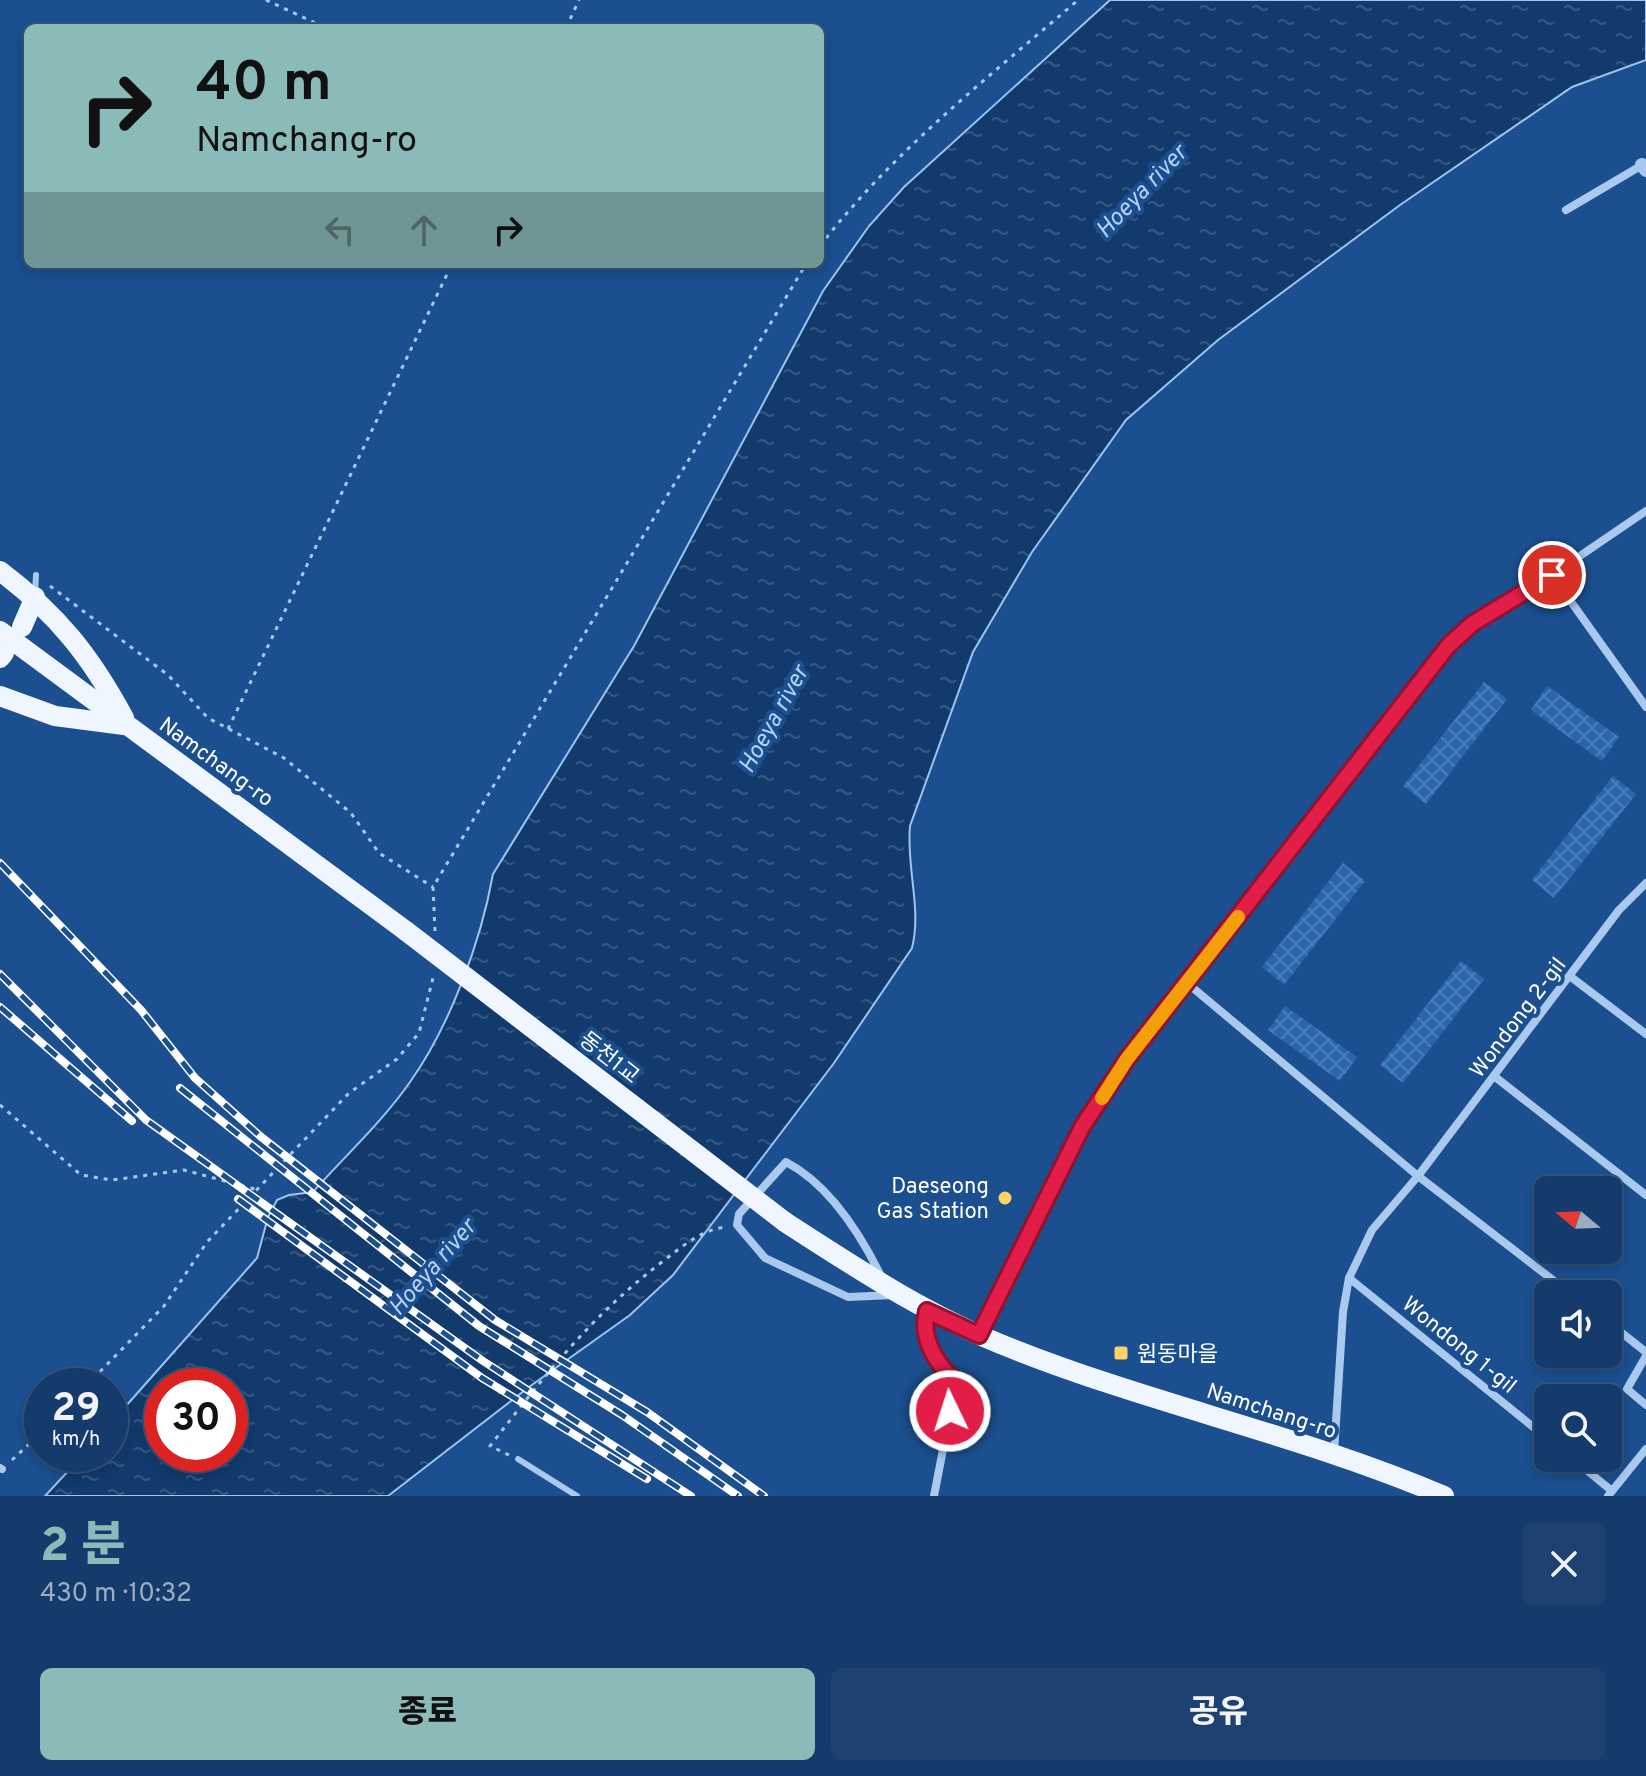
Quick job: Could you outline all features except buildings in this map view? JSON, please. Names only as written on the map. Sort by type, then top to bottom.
[{"type":"main road","points":[[0,571],[35,597],[99,671],[128,725]]},
{"type":"main road","points":[[22,627],[35,597]]},
{"type":"main road","name":"Namchang-ro","points":[[0,631],[406,931]]},
{"type":"main road","points":[[0,696],[55,716],[128,725]]},
{"type":"main road","name":"동천1교","points":[[406,931],[785,1222]]},
{"type":"main road","name":"Namchang-ro","points":[[785,1222],[927,1311],[979,1335],[1052,1364],[1334,1455],[1444,1496]]},
{"type":"street","points":[[1566,210],[1645,166]]},
{"type":"street","points":[[979,1335],[1082,1127],[1127,1059],[1448,646],[1472,624],[1552,575],[1646,511]]},
{"type":"street","points":[[1552,575],[1646,707]]},
{"type":"street","name":"Wondong 2-gil","points":[[1334,1455],[1343,1312],[1349,1278],[1372,1230],[1418,1176],[1619,910],[1646,883]]},
{"type":"street","points":[[1571,977],[1646,1034]]},
{"type":"street","points":[[1187,983],[1418,1176],[1553,1280]]},
{"type":"street","points":[[1494,1076],[1646,1195]]},
{"type":"street","points":[[786,1162],[800,1169],[861,1236],[893,1291],[848,1297],[765,1258],[737,1225],[739,1214],[786,1162]]},
{"type":"street","name":"Wondong 1-gil","points":[[1349,1278],[1534,1428]]},
{"type":"street","points":[[927,1311],[922,1329],[930,1349],[956,1382],[934,1496]]},
{"type":"street","points":[[1622,1334],[1646,1354],[1627,1389],[1646,1405]]},
{"type":"street","points":[[1587,1472],[1610,1493],[1646,1449]]},
{"type":"lane","points":[[35,597],[36,575]]},
{"type":"lane","points":[[518,1459],[577,1496]]},
{"type":"path","points":[[266,0],[317,24]]},
{"type":"path","points":[[568,24],[579,0]]},
{"type":"path","points":[[824,241],[862,196],[959,103],[1078,0]]},
{"type":"path","points":[[228,729],[450,268]]},
{"type":"path","points":[[436,933],[433,887],[802,268]]},
{"type":"path","points":[[36,575],[168,675],[208,718],[284,758],[351,813],[379,853],[433,887]]},
{"type":"path","points":[[104,1368],[164,1306],[207,1242],[349,1093],[397,1059],[419,1033],[433,988],[434,961]]},
{"type":"path","points":[[0,1105],[81,1175],[112,1180],[184,1170],[258,1190]]},
{"type":"path","points":[[518,1459],[490,1446],[568,1345],[623,1292],[701,1232],[737,1225]]},
{"type":"path","points":[[1,1468],[24,1448]]},
{"type":"water","name":"Hoeya river","points":[[1110,0],[1646,0],[1646,60],[1572,87],[1400,205],[1218,340],[1126,420],[1032,552],[973,652],[910,826],[915,903],[912,948],[834,1063],[673,1275],[630,1315],[529,1387],[388,1496],[45,1496],[67,1472],[128,1472],[128,1404],[144,1386],[144,1472],[248,1472],[248,1368],[160,1368],[257,1258],[268,1217],[277,1200],[313,1192],[376,1124],[425,1060],[462,982],[481,927],[493,874],[634,646],[823,291],[869,226],[904,187]]},
{"type":"railway","points":[[0,863],[141,1010],[195,1078],[260,1136],[495,1320],[647,1412],[764,1496]]},
{"type":"railway","points":[[0,974],[146,1120],[483,1361],[691,1496]]},
{"type":"railway","points":[[0,1007],[132,1121]]},
{"type":"railway","points":[[180,1088],[479,1326],[622,1415],[738,1496]]},
{"type":"railway","points":[[238,1199],[482,1378],[647,1479]]},
{"type":"slow traffic","points":[[1102,1098],[1127,1059],[1238,917]]},
{"type":"place","name":"Daeseong Gas Station","points":[[1005,1198]]},
{"type":"place","name":"원동마을","points":[[1121,1353]]},
{"type":"route","points":[[950,1411],[956,1382],[944,1371],[930,1349],[922,1329],[927,1311],[979,1335],[1082,1127],[1127,1059],[1448,646],[1472,624],[1552,575]]}]
